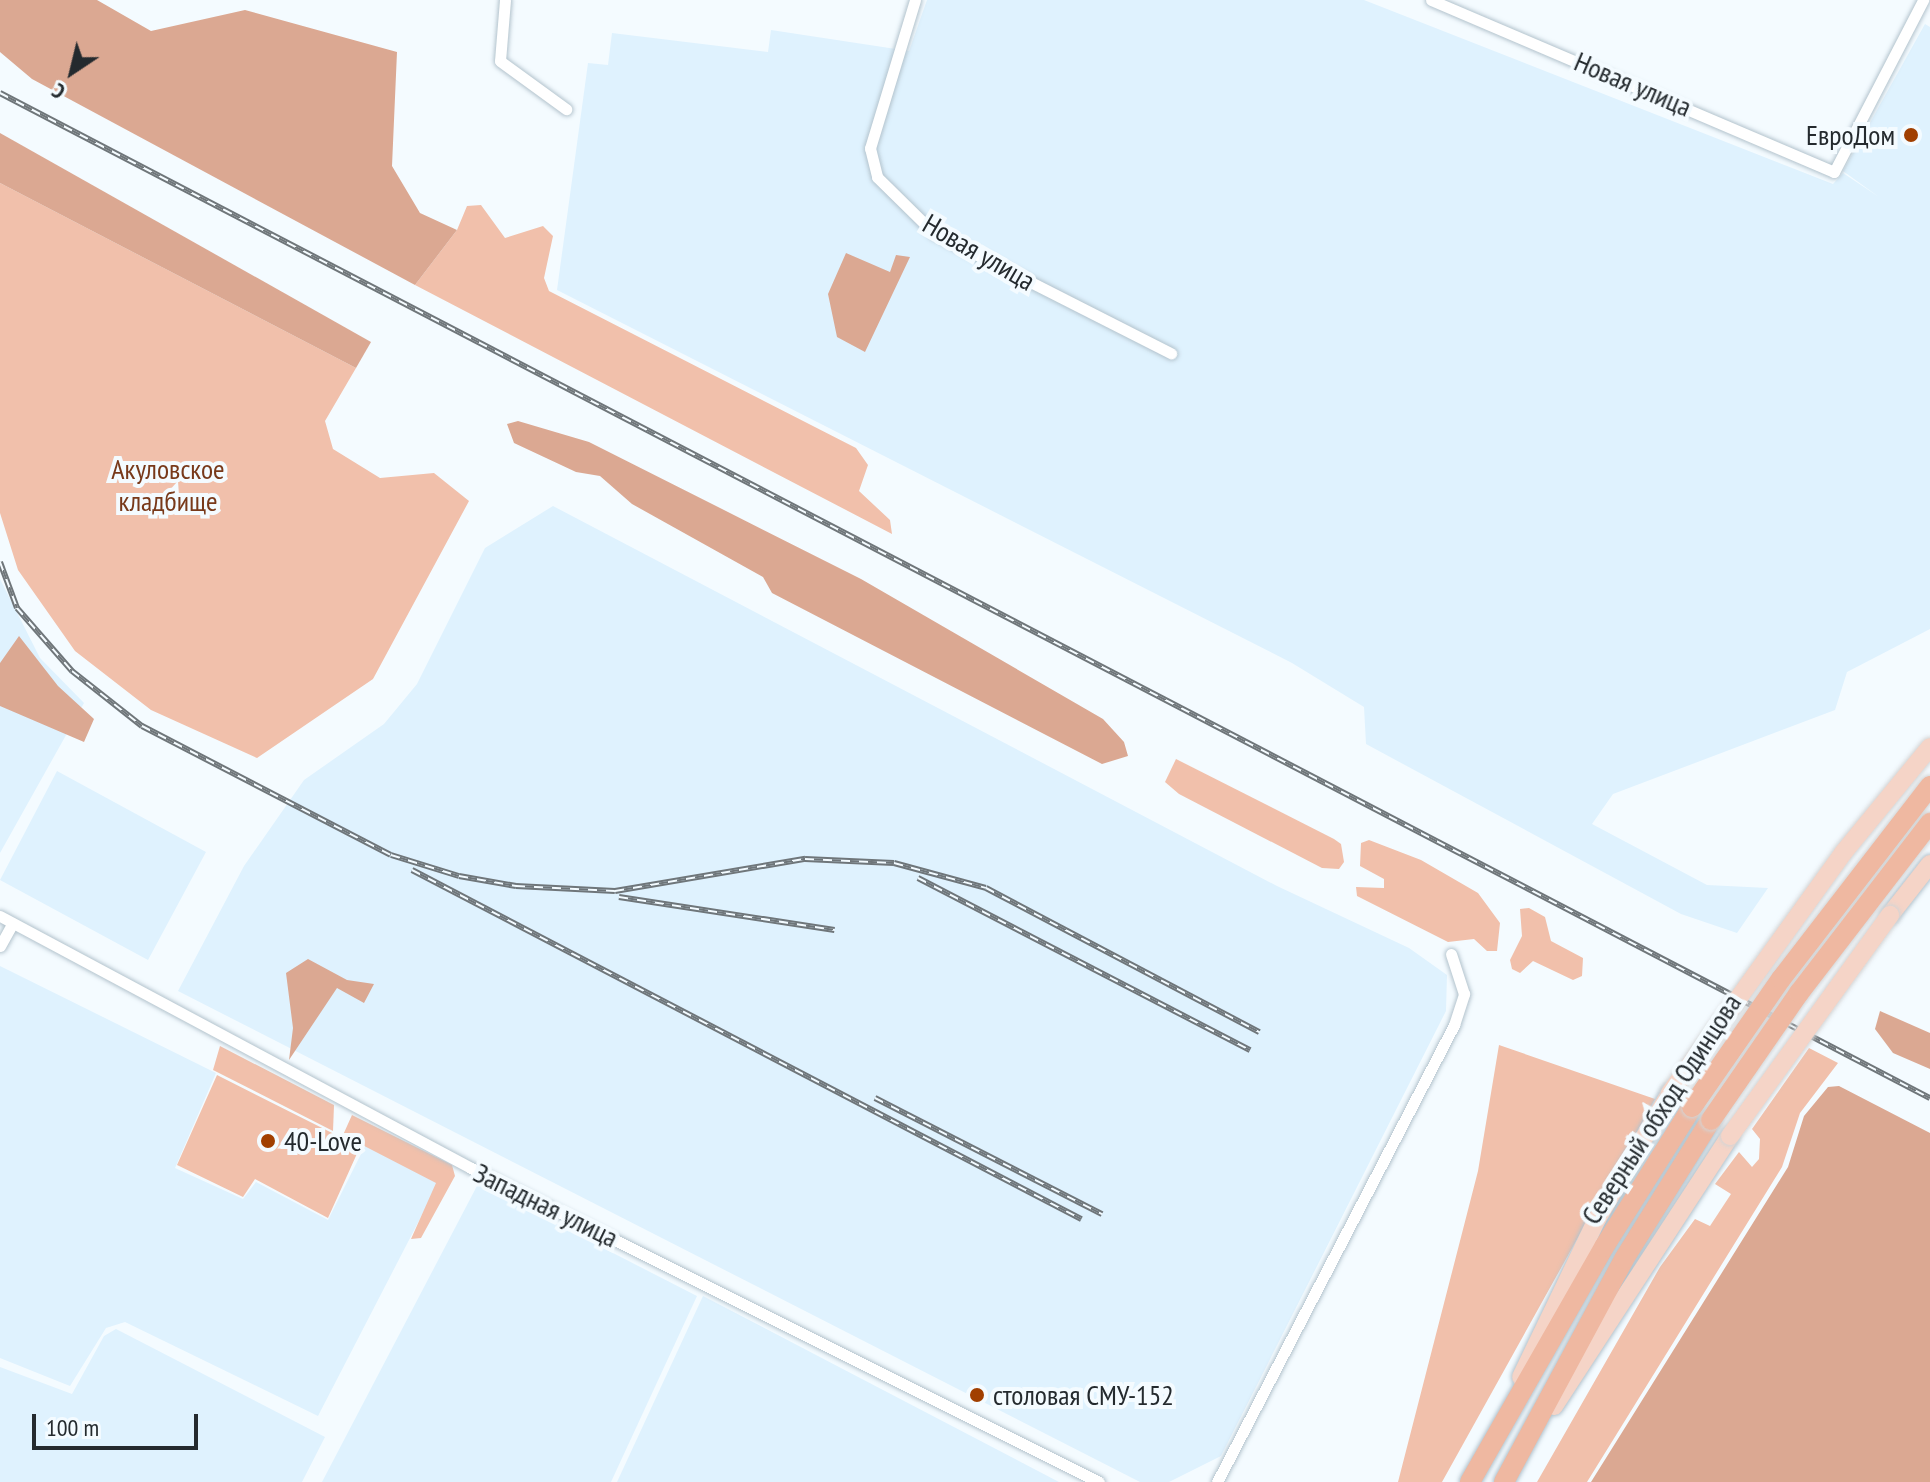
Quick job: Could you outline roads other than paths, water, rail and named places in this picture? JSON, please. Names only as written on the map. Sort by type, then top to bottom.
[{"type":"highway","name":"Северный обход Одинцова","points":[[1470,1482],[1692,1107],[1799,954],[1930,786]]},
{"type":"highway","name":"Северный обход Одинцова","points":[[1506,1478],[1624,1259],[1711,1120],[1799,993],[1930,823]]},
{"type":"main road","points":[[1482,1460],[1567,1276],[1670,1093],[1834,865],[1930,747]]},
{"type":"main road","points":[[1506,1478],[1730,1136],[1930,864]]},
{"type":"street","points":[[505,0],[500,61],[566,109]]},
{"type":"street","name":"Новая улица","points":[[915,0],[870,148],[877,177],[934,233],[1171,353]]},
{"type":"street","name":"Новая улица","points":[[1431,0],[1834,172],[1923,0]]},
{"type":"street","name":"Западная улица","points":[[0,916],[471,1168],[1099,1482]]},
{"type":"street","points":[[0,946],[13,923]]},
{"type":"street","points":[[1217,1482],[1454,1025],[1464,994],[1451,954]]},
{"type":"railway","points":[[0,93],[1930,1098]]},
{"type":"railway","points":[[0,562],[17,608],[72,671],[142,726],[391,855],[459,876],[516,886],[615,891],[805,859],[894,863],[986,888],[1259,1032]]},
{"type":"railway","points":[[412,870],[1081,1219]]},
{"type":"railway","points":[[918,878],[1250,1050]]},
{"type":"railway","points":[[619,897],[834,930]]},
{"type":"railway","points":[[875,1098],[1102,1214]]},
{"type":"place","name":"ЕвроДом","points":[[1911,135]]},
{"type":"place","name":"40-Love","points":[[268,1141]]},
{"type":"place","name":"столовая СМУ-152","points":[[977,1395]]},
{"type":"park label","name":"Акуловское кладбище","points":[[168,485]]}]
